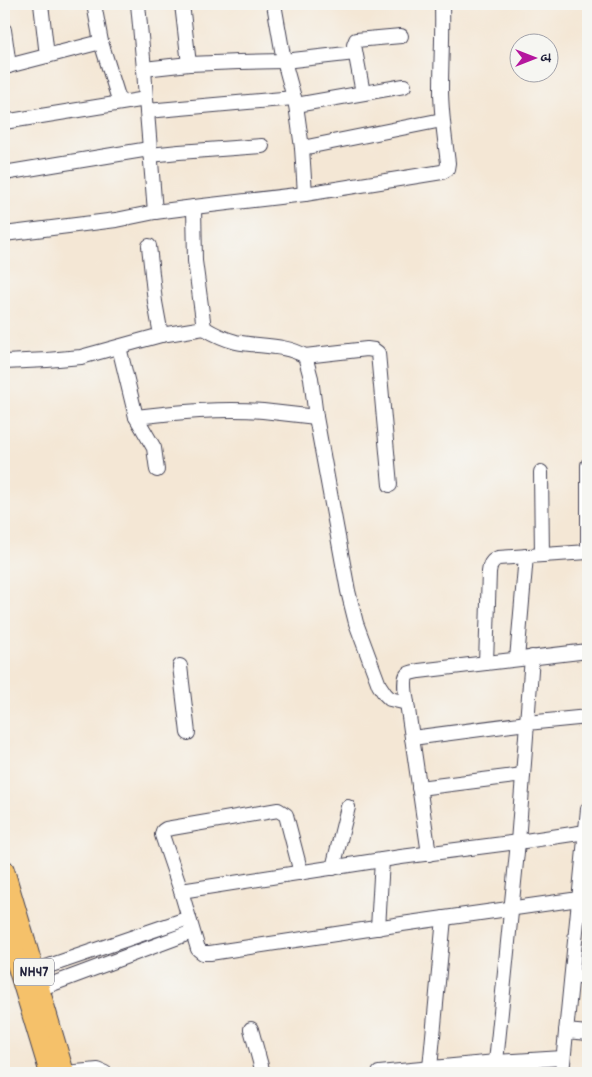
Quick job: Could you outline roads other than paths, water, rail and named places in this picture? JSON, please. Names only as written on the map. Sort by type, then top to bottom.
[{"type":"highway","name":"NH47","points":[[4,870],[65,1073]]},
{"type":"highway","name":"NH47","points":[[4,921],[50,1073]]},
{"type":"street","points":[[41,4],[48,56]]},
{"type":"street","points":[[94,4],[101,42],[120,103]]},
{"type":"street","points":[[138,4],[155,212]]},
{"type":"street","points":[[182,4],[189,64]]},
{"type":"street","points":[[274,4],[284,61],[295,101],[302,148],[305,194]]},
{"type":"street","points":[[4,234],[116,220],[155,212],[305,194],[442,172],[447,169],[448,163],[442,120],[442,4]]},
{"type":"street","points":[[4,30],[7,66],[101,42]]},
{"type":"street","points":[[363,93],[355,53],[354,45],[356,40],[401,36]]},
{"type":"street","points":[[144,69],[189,64],[284,61],[355,53]]},
{"type":"street","points":[[4,122],[120,103],[146,105],[295,101],[404,86]]},
{"type":"street","points":[[302,148],[442,120]]},
{"type":"street","points":[[4,173],[150,152],[179,152],[262,146]]},
{"type":"street","points":[[194,208],[195,261],[204,328]]},
{"type":"street","points":[[149,246],[155,302],[161,335]]},
{"type":"street","points":[[4,362],[81,357],[161,335],[204,328],[221,338],[296,350],[305,356],[367,348],[374,350],[378,353],[390,485]]},
{"type":"street","points":[[119,347],[136,417],[154,448],[157,470]]},
{"type":"street","points":[[305,356],[311,378],[316,417],[348,591],[356,623],[379,685],[390,699],[407,703]]},
{"type":"street","points":[[136,417],[216,410],[262,411],[316,417]]},
{"type":"street","points":[[486,663],[490,564],[498,558],[588,552],[588,465]]},
{"type":"street","points":[[541,472],[542,555]]},
{"type":"street","points":[[518,659],[526,556]]},
{"type":"street","points":[[429,854],[407,703],[405,679],[407,675],[486,663],[588,651]]},
{"type":"street","points":[[496,1062],[518,842],[532,657]]},
{"type":"street","points":[[180,666],[188,733]]},
{"type":"street","points":[[412,738],[588,717]]},
{"type":"street","points":[[419,788],[523,775]]},
{"type":"street","points":[[333,868],[348,807]]},
{"type":"street","points":[[300,873],[286,815],[282,811],[274,810],[163,831],[162,835],[181,891],[192,932],[198,949],[203,953],[579,899]]},
{"type":"street","points":[[562,1073],[572,976],[583,920],[579,899],[585,863],[588,810]]},
{"type":"street","points":[[181,891],[382,860],[586,832]]},
{"type":"street","points":[[378,928],[382,860]]},
{"type":"street","points":[[37,980],[188,918]]},
{"type":"street","points":[[430,1068],[444,918]]},
{"type":"street","points":[[37,980],[192,932]]},
{"type":"street","points":[[572,976],[588,978]]},
{"type":"street","points":[[250,1029],[263,1073]]},
{"type":"street","points":[[566,1031],[588,1033]]},
{"type":"street","points":[[379,1073],[410,1072],[430,1068],[563,1058]]},
{"type":"street","points":[[65,1073],[98,1070],[105,1073]]}]
